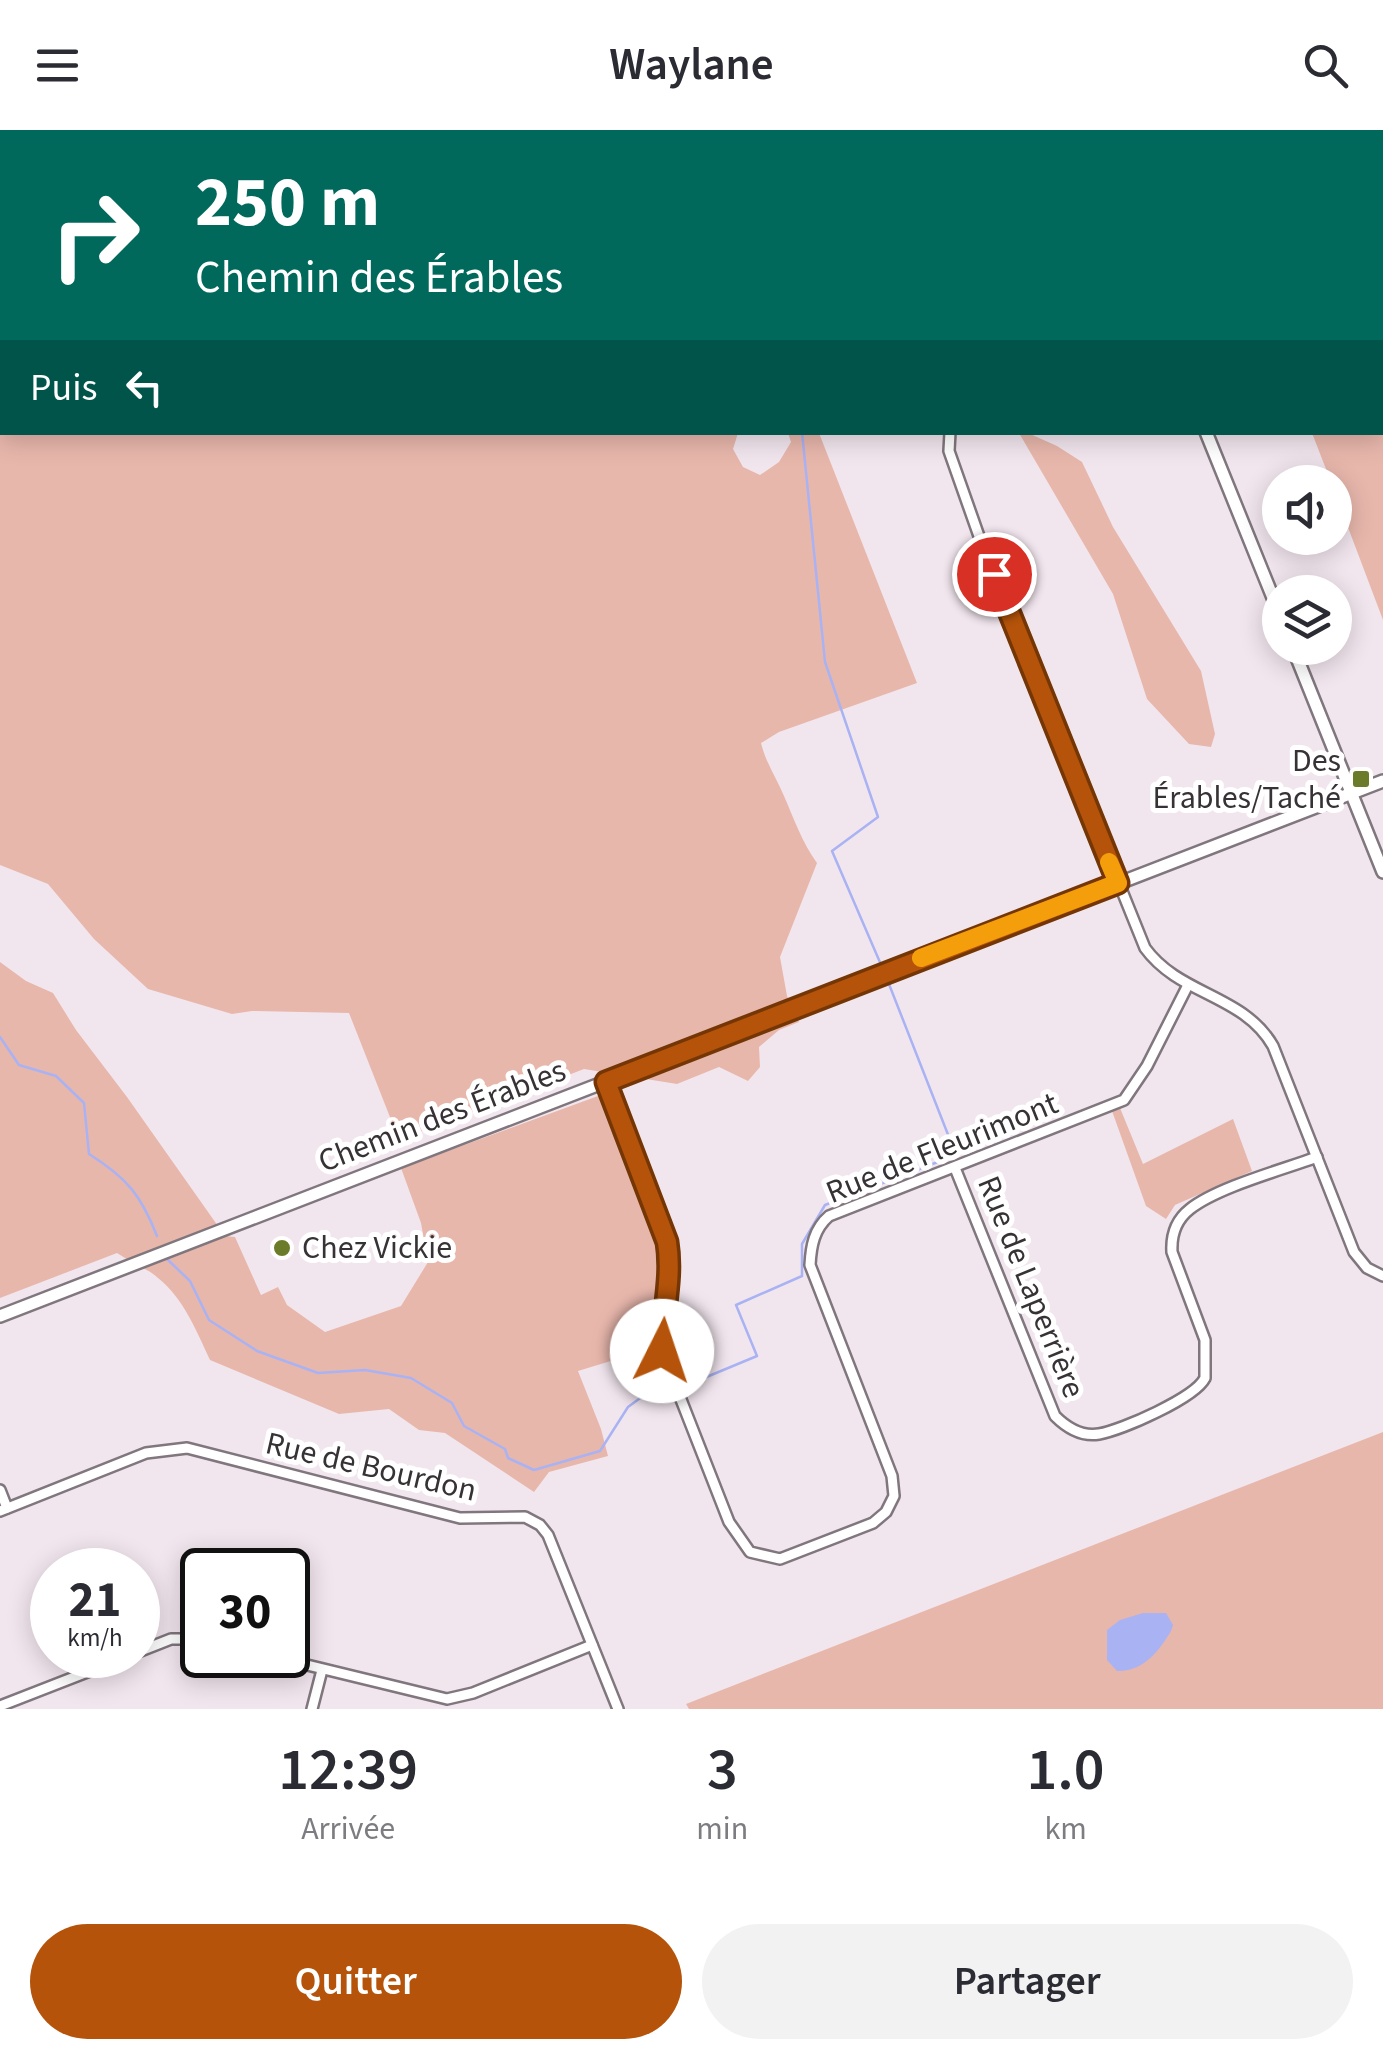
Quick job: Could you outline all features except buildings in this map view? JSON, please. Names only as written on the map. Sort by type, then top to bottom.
[{"type":"street","points":[[950,435],[949,452],[980,539],[1145,948],[1156,963],[1188,985],[1245,1012],[1262,1027],[1354,1252],[1367,1268],[1383,1276]]},
{"type":"street","points":[[1207,435],[1264,575]]},
{"type":"street","points":[[1300,665],[1383,872]]},
{"type":"street","name":"Chemin des Érables","points":[[0,1316],[1383,781]]},
{"type":"street","name":"Rue de Fleurimont","points":[[606,1082],[667,1242],[671,1268],[662,1351],[729,1522],[741,1543],[758,1556],[780,1558],[873,1522],[886,1512],[894,1496],[892,1476],[810,1265],[817,1230],[830,1216],[1124,1100],[1148,1066],[1188,985]]},
{"type":"street","name":"Rue de Laperrière","points":[[955,1168],[1056,1416],[1072,1430],[1098,1434],[1188,1397],[1205,1378],[1205,1340],[1172,1252],[1172,1238],[1180,1220],[1189,1210],[1217,1195],[1317,1158]]},
{"type":"street","name":"Rue de Bourdon","points":[[3,1509],[146,1453],[187,1448],[460,1518],[525,1517],[540,1524],[548,1534],[618,1709]]},
{"type":"street","points":[[0,1490],[3,1509]]},
{"type":"street","points":[[310,1667],[447,1699],[473,1693],[592,1645]]},
{"type":"street","points":[[312,1709],[322,1670]]},
{"type":"street","points":[[0,1706],[71,1678]]},
{"type":"shaded area","points":[[0,435],[737,435],[733,449],[743,467],[760,475],[779,462],[791,442],[789,435],[820,435],[917,683],[779,732],[761,743],[817,863],[780,957],[787,996],[799,1022],[779,1030],[759,1047],[760,1067],[748,1081],[719,1067],[677,1084],[584,1069],[399,1140],[349,1013],[232,1014],[148,989],[94,939],[48,884],[0,865]]},
{"type":"shaded area","points":[[1020,435],[1032,435],[1082,462],[1113,527],[1201,671],[1215,734],[1211,747],[1189,744],[1147,699],[1113,594]]},
{"type":"shaded area","points":[[1313,435],[1383,435],[1383,620],[1352,538],[1352,465],[1324,465]]},
{"type":"shaded area","points":[[0,962],[26,981],[53,993],[225,1236],[235,1237],[261,1295],[278,1287],[287,1305],[325,1332],[401,1306],[428,1262],[421,1223],[401,1168],[598,1096],[607,1105],[649,1204],[662,1243],[666,1273],[657,1362],[614,1360],[578,1371],[608,1456],[549,1472],[534,1492],[445,1433],[419,1430],[389,1409],[339,1414],[210,1360],[175,1295],[154,1274],[117,1253],[0,1298]]},
{"type":"shaded area","points":[[1120,1108],[1143,1164],[1233,1119],[1252,1171],[1175,1205],[1166,1219],[1146,1206],[1112,1111]]},
{"type":"shaded area","points":[[1383,1432],[1383,1709],[689,1709],[686,1704]]},
{"type":"water","points":[[1143,1613],[1166,1613],[1173,1625],[1171,1631],[1142,1664],[1117,1671],[1107,1660],[1107,1630],[1120,1620]]},
{"type":"waterway","points":[[802,435],[825,662],[878,817],[832,851],[882,967]]},
{"type":"waterway","points":[[680,1388],[757,1356],[736,1305],[802,1276],[802,1244],[825,1205],[956,1155],[887,979]]},
{"type":"waterway","points":[[0,1037],[19,1065],[56,1076],[84,1103],[89,1154],[131,1189],[157,1236]]},
{"type":"waterway","points":[[167,1259],[190,1281],[209,1320],[257,1351],[318,1373],[365,1370],[411,1378],[452,1403],[464,1426],[505,1449],[508,1458],[534,1470],[600,1451],[628,1407],[658,1385],[672,1390]]},
{"type":"slow traffic","points":[[921,958],[1118,883],[1109,862]]},
{"type":"place","name":"Des Érables/Taché","points":[[1361,779]]},
{"type":"place","name":"Chez Vickie","points":[[282,1248]]},
{"type":"route","points":[[662,1351],[671,1268],[667,1242],[606,1082],[1118,883],[994,574]]}]
